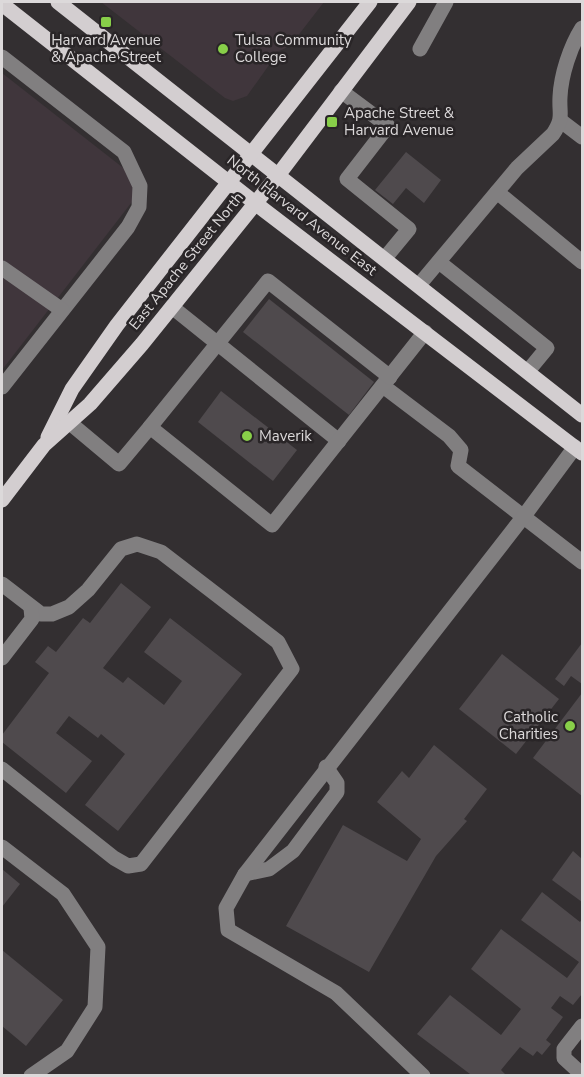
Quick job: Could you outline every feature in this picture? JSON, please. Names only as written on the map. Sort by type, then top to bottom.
[{"type":"main road","name":"North Harvard Avenue East","points":[[58,2],[582,415]]},
{"type":"main road","name":"East Apache Street North","points":[[2,500],[44,445],[72,389],[117,325],[370,2]]},
{"type":"main road","name":"East Apache Street North","points":[[44,445],[90,404],[172,307],[279,174],[409,2]]},
{"type":"main road","name":"North Harvard Avenue East","points":[[2,4],[255,203],[579,450]]},
{"type":"street","points":[[420,49],[446,2]]},
{"type":"street","points":[[419,285],[497,192],[553,134],[561,121],[559,98],[563,73],[582,28]]},
{"type":"street","points":[[2,57],[124,152],[140,186],[139,207],[128,227],[2,387]]},
{"type":"street","points":[[341,91],[388,126],[347,179],[409,229],[385,258]]},
{"type":"street","points":[[561,121],[582,137]]},
{"type":"street","points":[[497,192],[582,262]]},
{"type":"street","points":[[439,262],[547,348],[528,371]]},
{"type":"street","points":[[2,268],[62,310]]},
{"type":"street","points":[[70,423],[119,464],[268,281],[449,436],[460,450],[458,466],[582,562]]},
{"type":"street","points":[[172,307],[339,441]]},
{"type":"street","points":[[150,427],[272,525],[425,332]]},
{"type":"street","points":[[423,1076],[336,993],[228,930],[226,908],[245,874],[326,767],[524,516],[579,450]]},
{"type":"street","points":[[2,584],[41,614],[51,614],[69,607],[88,590],[121,549],[137,544],[160,552],[278,642],[292,669],[141,864],[128,866],[114,858],[2,769]]},
{"type":"street","points":[[2,658],[32,619],[32,608]]},
{"type":"street","points":[[245,874],[269,869],[293,850],[337,792],[337,783],[326,767]]},
{"type":"street","points":[[2,847],[63,894],[98,947],[95,1007],[67,1051],[31,1076]]},
{"type":"street","points":[[576,1068],[564,1058],[564,1049],[582,1026]]},
{"type":"shaded area","name":"Tulsa Community College","points":[[101,2],[324,2],[290,46],[279,51],[247,96],[233,101],[225,98]]},
{"type":"shaded area","points":[[2,73],[145,185],[2,370]]},
{"type":"building","points":[[406,152],[441,180],[424,203],[406,188],[393,204],[375,190]]},
{"type":"building","name":"Maverik","points":[[269,299],[374,382],[349,415],[243,332]]},
{"type":"building","name":"Maverik","points":[[221,391],[297,450],[273,481],[198,422]]},
{"type":"building","points":[[121,583],[151,607],[103,668],[123,683],[128,677],[164,705],[182,681],[144,652],[170,618],[242,674],[118,831],[85,805],[125,754],[101,734],[98,738],[69,716],[56,733],[92,761],[66,793],[2,742],[2,735],[49,673],[35,662],[48,646],[56,652],[83,618],[90,623]]},
{"type":"building","name":"Catholic Charities","points":[[582,643],[582,684],[571,676],[564,686],[555,679]]},
{"type":"building","points":[[502,654],[559,699],[516,754],[459,709]]},
{"type":"building","name":"Catholic Charities","points":[[582,693],[582,796],[533,758]]},
{"type":"building","points":[[434,745],[487,789],[464,819],[467,821],[436,856],[369,972],[286,926],[343,825],[407,861],[421,839],[377,802],[402,771],[409,778]]},
{"type":"building","points":[[573,851],[582,859],[582,902],[552,880]]},
{"type":"building","points":[[2,869],[20,884],[2,907]]},
{"type":"building","points":[[542,892],[580,922],[582,919],[582,994],[573,1005],[560,996],[551,1008],[563,1017],[546,1040],[551,1044],[542,1055],[537,1051],[533,1056],[520,1047],[501,1070],[507,1076],[469,1076],[470,1074],[417,1034],[450,995],[501,1035],[521,1009],[471,969],[501,929],[567,978],[579,962],[521,920]]},
{"type":"building","points":[[2,950],[63,1000],[26,1046],[2,1026]]},
{"type":"place","name":"Harvard Avenue & Apache Street","points":[[106,22]]},
{"type":"place","name":"Tulsa Community College","points":[[223,49]]},
{"type":"place","name":"Apache Street & Harvard Avenue","points":[[332,122]]},
{"type":"place","name":"Maverik","points":[[247,436]]},
{"type":"place","name":"Catholic Charities","points":[[570,726]]}]
